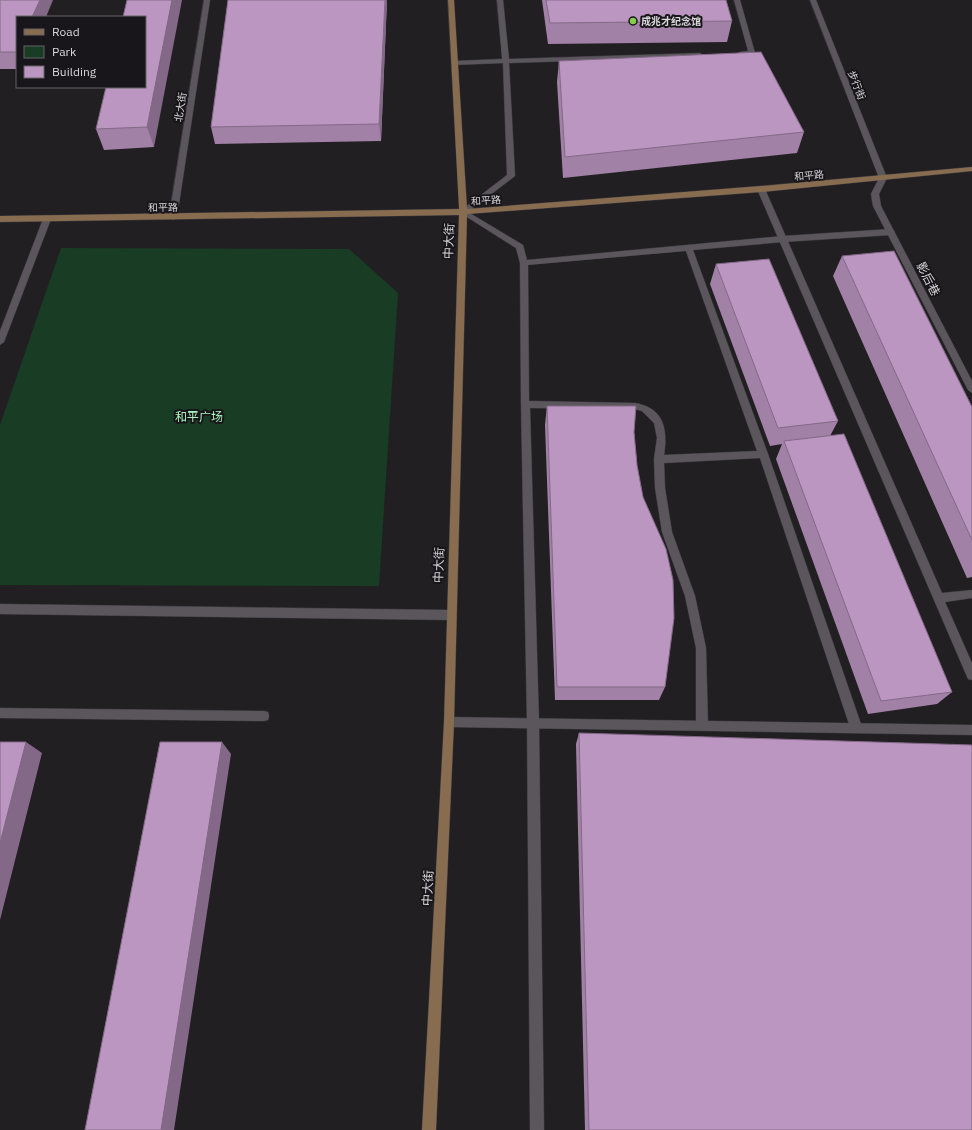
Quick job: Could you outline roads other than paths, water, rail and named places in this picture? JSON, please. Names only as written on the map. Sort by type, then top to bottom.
[{"type":"main road","name":"中大街","points":[[429,1130],[449,722],[463,212],[451,0]]},
{"type":"main road","name":"和平路","points":[[0,219],[463,212],[761,189],[972,169]]},
{"type":"street","name":"北大街","points":[[173,217],[207,0]]},
{"type":"street","points":[[500,0],[506,61],[511,176],[463,212],[520,247],[524,263],[525,404],[533,723],[537,1130]]},
{"type":"street","points":[[736,54],[752,53],[737,0]]},
{"type":"street","name":"步行街","points":[[813,0],[883,178]]},
{"type":"street","points":[[454,63],[704,55]]},
{"type":"street","name":"影后巷","points":[[883,178],[875,194],[877,206],[972,390]]},
{"type":"street","points":[[761,189],[972,675]]},
{"type":"street","points":[[0,342],[47,219]]},
{"type":"street","points":[[524,263],[783,239],[891,232]]},
{"type":"street","points":[[689,248],[763,454],[856,728]]},
{"type":"street","points":[[525,404],[645,408],[658,421],[662,438],[659,459],[660,488],[667,532],[690,596],[701,648],[702,725]]},
{"type":"street","points":[[659,459],[763,454]]},
{"type":"street","points":[[938,598],[972,594]]},
{"type":"street","points":[[0,609],[451,615]]},
{"type":"street","points":[[0,712],[264,716]]},
{"type":"street","points":[[449,722],[972,730]]},
{"type":"place","name":"成兆才纪念馆","points":[[633,21]]},
{"type":"park label","name":"和平广场","points":[[199,417]]}]
